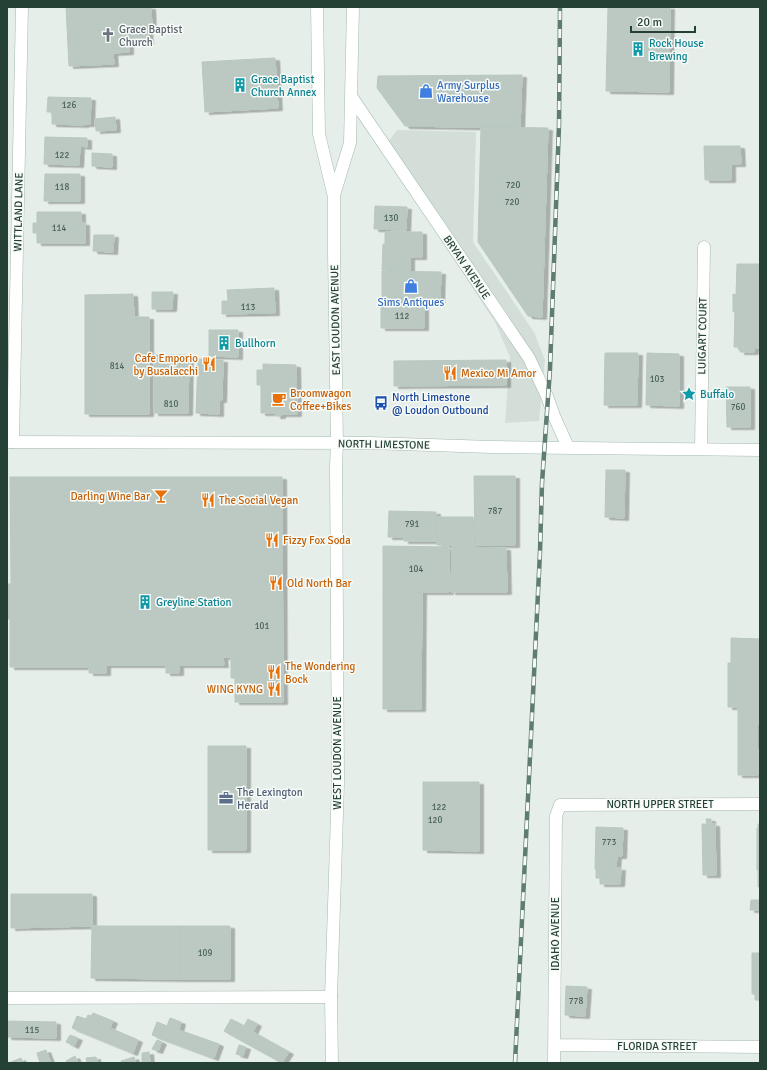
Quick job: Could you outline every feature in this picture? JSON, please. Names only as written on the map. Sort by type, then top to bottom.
[{"type":"street","name":"WITTLAND LANE","points":[[10,442],[22,7]]},
{"type":"street","name":"EAST LOUDON AVENUE","points":[[317,7],[319,134],[334,197],[337,443]]},
{"type":"street","name":"EAST LOUDON AVENUE","points":[[334,197],[350,143],[353,7]]},
{"type":"street","name":"BRYAN AVENUE","points":[[351,96],[529,358],[547,396],[568,447]]},
{"type":"street","name":"LUIGART COURT","points":[[700,449],[704,247]]},
{"type":"street","name":"NORTH LIMESTONE","points":[[10,442],[337,443],[760,450]]},
{"type":"street","name":"WEST LOUDON AVENUE","points":[[332,1063],[331,996],[338,783],[337,443]]},
{"type":"street","name":"NORTH UPPER STREET","points":[[560,805],[760,804]]},
{"type":"street","name":"IDAHO AVENUE","points":[[554,1063],[556,816],[560,805]]},
{"type":"street","points":[[7,998],[331,996]]},
{"type":"street","name":"FLORIDA STREET","points":[[554,1045],[760,1047]]},
{"type":"shaded area","points":[[397,130],[476,132],[473,242],[534,332],[545,360],[539,421],[505,423],[510,357],[495,322],[382,150]]},
{"type":"building","name":"Grace Baptist Church","points":[[66,7],[151,7],[152,29],[148,29],[149,42],[129,43],[129,52],[113,53],[114,64],[69,66]]},
{"type":"building","name":"Rock House Brewing","points":[[608,7],[670,7],[669,92],[606,91]]},
{"type":"building","name":"Grace Baptist Church Annex","points":[[275,58],[278,108],[205,112],[202,62]]},
{"type":"building","points":[[522,75],[520,128],[405,126],[377,88],[378,76]]},
{"type":"building","points":[[48,97],[91,98],[90,124],[52,124],[52,112],[47,112]]},
{"type":"building","points":[[115,117],[116,130],[96,131],[95,119]]},
{"type":"building","points":[[481,127],[548,128],[542,317],[528,316],[478,242]]},
{"type":"building","points":[[45,137],[87,138],[87,147],[80,146],[79,165],[44,164]]},
{"type":"building","points":[[704,146],[740,146],[741,164],[731,164],[731,180],[705,180]]},
{"type":"building","points":[[92,153],[112,154],[112,167],[92,166]]},
{"type":"building","points":[[45,174],[80,174],[80,201],[44,201]]},
{"type":"building","points":[[375,206],[407,207],[406,230],[374,229]]},
{"type":"building","points":[[37,212],[81,212],[81,223],[85,223],[85,243],[37,243],[37,233],[33,233],[33,223],[37,223]]},
{"type":"building","points":[[385,232],[422,232],[422,257],[410,257],[410,270],[382,270]]},
{"type":"building","points":[[94,235],[114,235],[113,252],[93,251]]},
{"type":"building","points":[[737,264],[760,264],[760,348],[754,348],[754,352],[740,352],[740,347],[734,347],[735,311],[733,312],[733,294],[736,295]]},
{"type":"building","name":"Sims Antiques","points":[[382,271],[441,272],[440,301],[382,300]]},
{"type":"building","points":[[274,288],[275,313],[222,314],[222,301],[228,301],[227,290]]},
{"type":"building","points":[[152,292],[173,292],[172,309],[152,309]]},
{"type":"building","points":[[133,294],[134,317],[149,317],[149,414],[85,414],[85,295]]},
{"type":"building","points":[[381,304],[424,304],[424,328],[381,328]]},
{"type":"building","name":"Bullhorn","points":[[209,330],[238,330],[238,357],[209,356]]},
{"type":"building","points":[[605,353],[638,353],[637,405],[604,405]]},
{"type":"building","points":[[647,353],[679,354],[679,406],[646,405]]},
{"type":"building","points":[[154,355],[189,355],[188,413],[154,413]]},
{"type":"building","points":[[198,359],[223,360],[222,400],[219,400],[219,414],[196,413]]},
{"type":"building","name":"Mexico Mi Amor","points":[[506,360],[506,385],[394,386],[394,361]]},
{"type":"building","name":"Broomwagon Coffee+Bikes","points":[[263,364],[296,365],[297,414],[281,414],[281,416],[276,416],[276,413],[261,413],[261,385],[257,385],[257,370],[263,370]]},
{"type":"building","points":[[726,387],[750,387],[750,427],[727,427]]},
{"type":"building","points":[[606,470],[625,470],[624,518],[605,517]]},
{"type":"building","points":[[474,476],[515,476],[515,545],[475,545]]},
{"type":"building","name":"Greyline Station","points":[[10,477],[282,477],[283,702],[235,702],[235,678],[231,678],[231,657],[223,657],[224,665],[179,665],[179,673],[166,673],[166,665],[106,665],[106,673],[89,673],[89,667],[10,667],[10,619],[7,619],[7,584],[11,584]]},
{"type":"building","points":[[389,511],[436,512],[436,541],[404,541],[404,537],[388,537]]},
{"type":"building","points":[[436,517],[473,517],[475,545],[437,545]]},
{"type":"building","points":[[383,546],[449,547],[449,592],[383,592]]},
{"type":"building","points":[[452,547],[506,548],[507,592],[451,592]]},
{"type":"building","points":[[383,592],[422,592],[421,709],[383,709]]},
{"type":"building","points":[[731,638],[760,639],[760,724],[757,724],[757,750],[760,750],[760,764],[758,764],[758,775],[738,775],[738,707],[728,707],[728,663],[731,663]]},
{"type":"building","points":[[208,746],[246,746],[246,850],[208,850]]},
{"type":"building","points":[[423,782],[479,782],[479,851],[423,850]]},
{"type":"building","points":[[706,819],[711,819],[711,824],[715,824],[716,875],[703,875],[702,824],[707,824]]},
{"type":"building","points":[[758,824],[760,824],[760,887],[758,887],[757,870]]},
{"type":"building","points":[[596,827],[623,828],[622,856],[617,856],[616,868],[621,868],[620,884],[600,884],[600,878],[596,878]]},
{"type":"building","points":[[11,894],[92,894],[92,926],[11,928]]},
{"type":"building","points":[[751,900],[760,900],[760,910],[750,910]]},
{"type":"building","points":[[92,926],[180,926],[180,979],[91,978]]},
{"type":"building","points":[[180,926],[230,926],[230,979],[180,979]]},
{"type":"building","points":[[752,953],[760,953],[760,1000],[755,1000],[755,994],[752,994]]},
{"type":"building","points":[[566,986],[587,987],[585,1016],[565,1015]]},
{"type":"building","points":[[93,1013],[113,1021],[110,1028],[138,1040],[133,1053],[72,1028],[77,1016],[86,1019],[88,1015],[91,1016]]},
{"type":"building","points":[[170,1018],[181,1022],[179,1030],[219,1044],[214,1058],[152,1035],[157,1022],[167,1026]]},
{"type":"building","points":[[231,1019],[244,1026],[248,1019],[257,1024],[253,1032],[289,1052],[282,1063],[224,1031]]},
{"type":"building","points":[[7,1021],[56,1022],[56,1038],[7,1037]]},
{"type":"building","points":[[70,1035],[78,1038],[74,1046],[66,1042]]},
{"type":"building","points":[[157,1040],[162,1042],[158,1051],[152,1049]]},
{"type":"building","points":[[239,1045],[246,1047],[243,1056],[236,1054]]},
{"type":"building","points":[[46,1050],[51,1063],[40,1063],[37,1053]]},
{"type":"building","points":[[149,1052],[150,1063],[142,1063],[142,1053]]},
{"type":"building","points":[[75,1056],[78,1063],[67,1063],[66,1061]]},
{"type":"building","points":[[96,1057],[97,1063],[87,1063],[86,1058]]},
{"type":"building","points":[[134,1057],[136,1063],[122,1063],[121,1061]]},
{"type":"building","points":[[21,1058],[23,1063],[11,1062]]},
{"type":"railway","points":[[515,1063],[540,552],[542,483],[550,369],[559,125],[560,7]]},
{"type":"place","name":"Grace Baptist Church","points":[[108,35]]},
{"type":"place","name":"Rock House Brewing","points":[[638,49]]},
{"type":"place","name":"Grace Baptist Church Annex","points":[[240,85]]},
{"type":"place","name":"Army Surplus Warehouse","points":[[426,91]]},
{"type":"place","name":"Sims Antiques","points":[[411,286]]},
{"type":"place","name":"Bullhorn","points":[[224,343]]},
{"type":"place","name":"Cafe Emporio by Busalacchi","points":[[209,364]]},
{"type":"place","name":"Mexico Mi Amor","points":[[450,373]]},
{"type":"place","name":"Buffalo","points":[[689,394]]},
{"type":"place","name":"Broomwagon Coffee+Bikes","points":[[279,399]]},
{"type":"place","name":"North Limestone @ Loudon Outbound","points":[[381,403]]},
{"type":"place","name":"Darling Wine Bar","points":[[161,496]]},
{"type":"place","name":"The Social Vegan","points":[[208,500]]},
{"type":"place","name":"Fizzy Fox Soda","points":[[272,540]]},
{"type":"place","name":"Old North Bar","points":[[276,583]]},
{"type":"place","name":"Greyline Station","points":[[145,602]]},
{"type":"place","name":"The Wondering Bock","points":[[274,672]]},
{"type":"place","name":"WING KYNG","points":[[274,689]]},
{"type":"place","name":"The Lexington Herald","points":[[226,798]]}]
